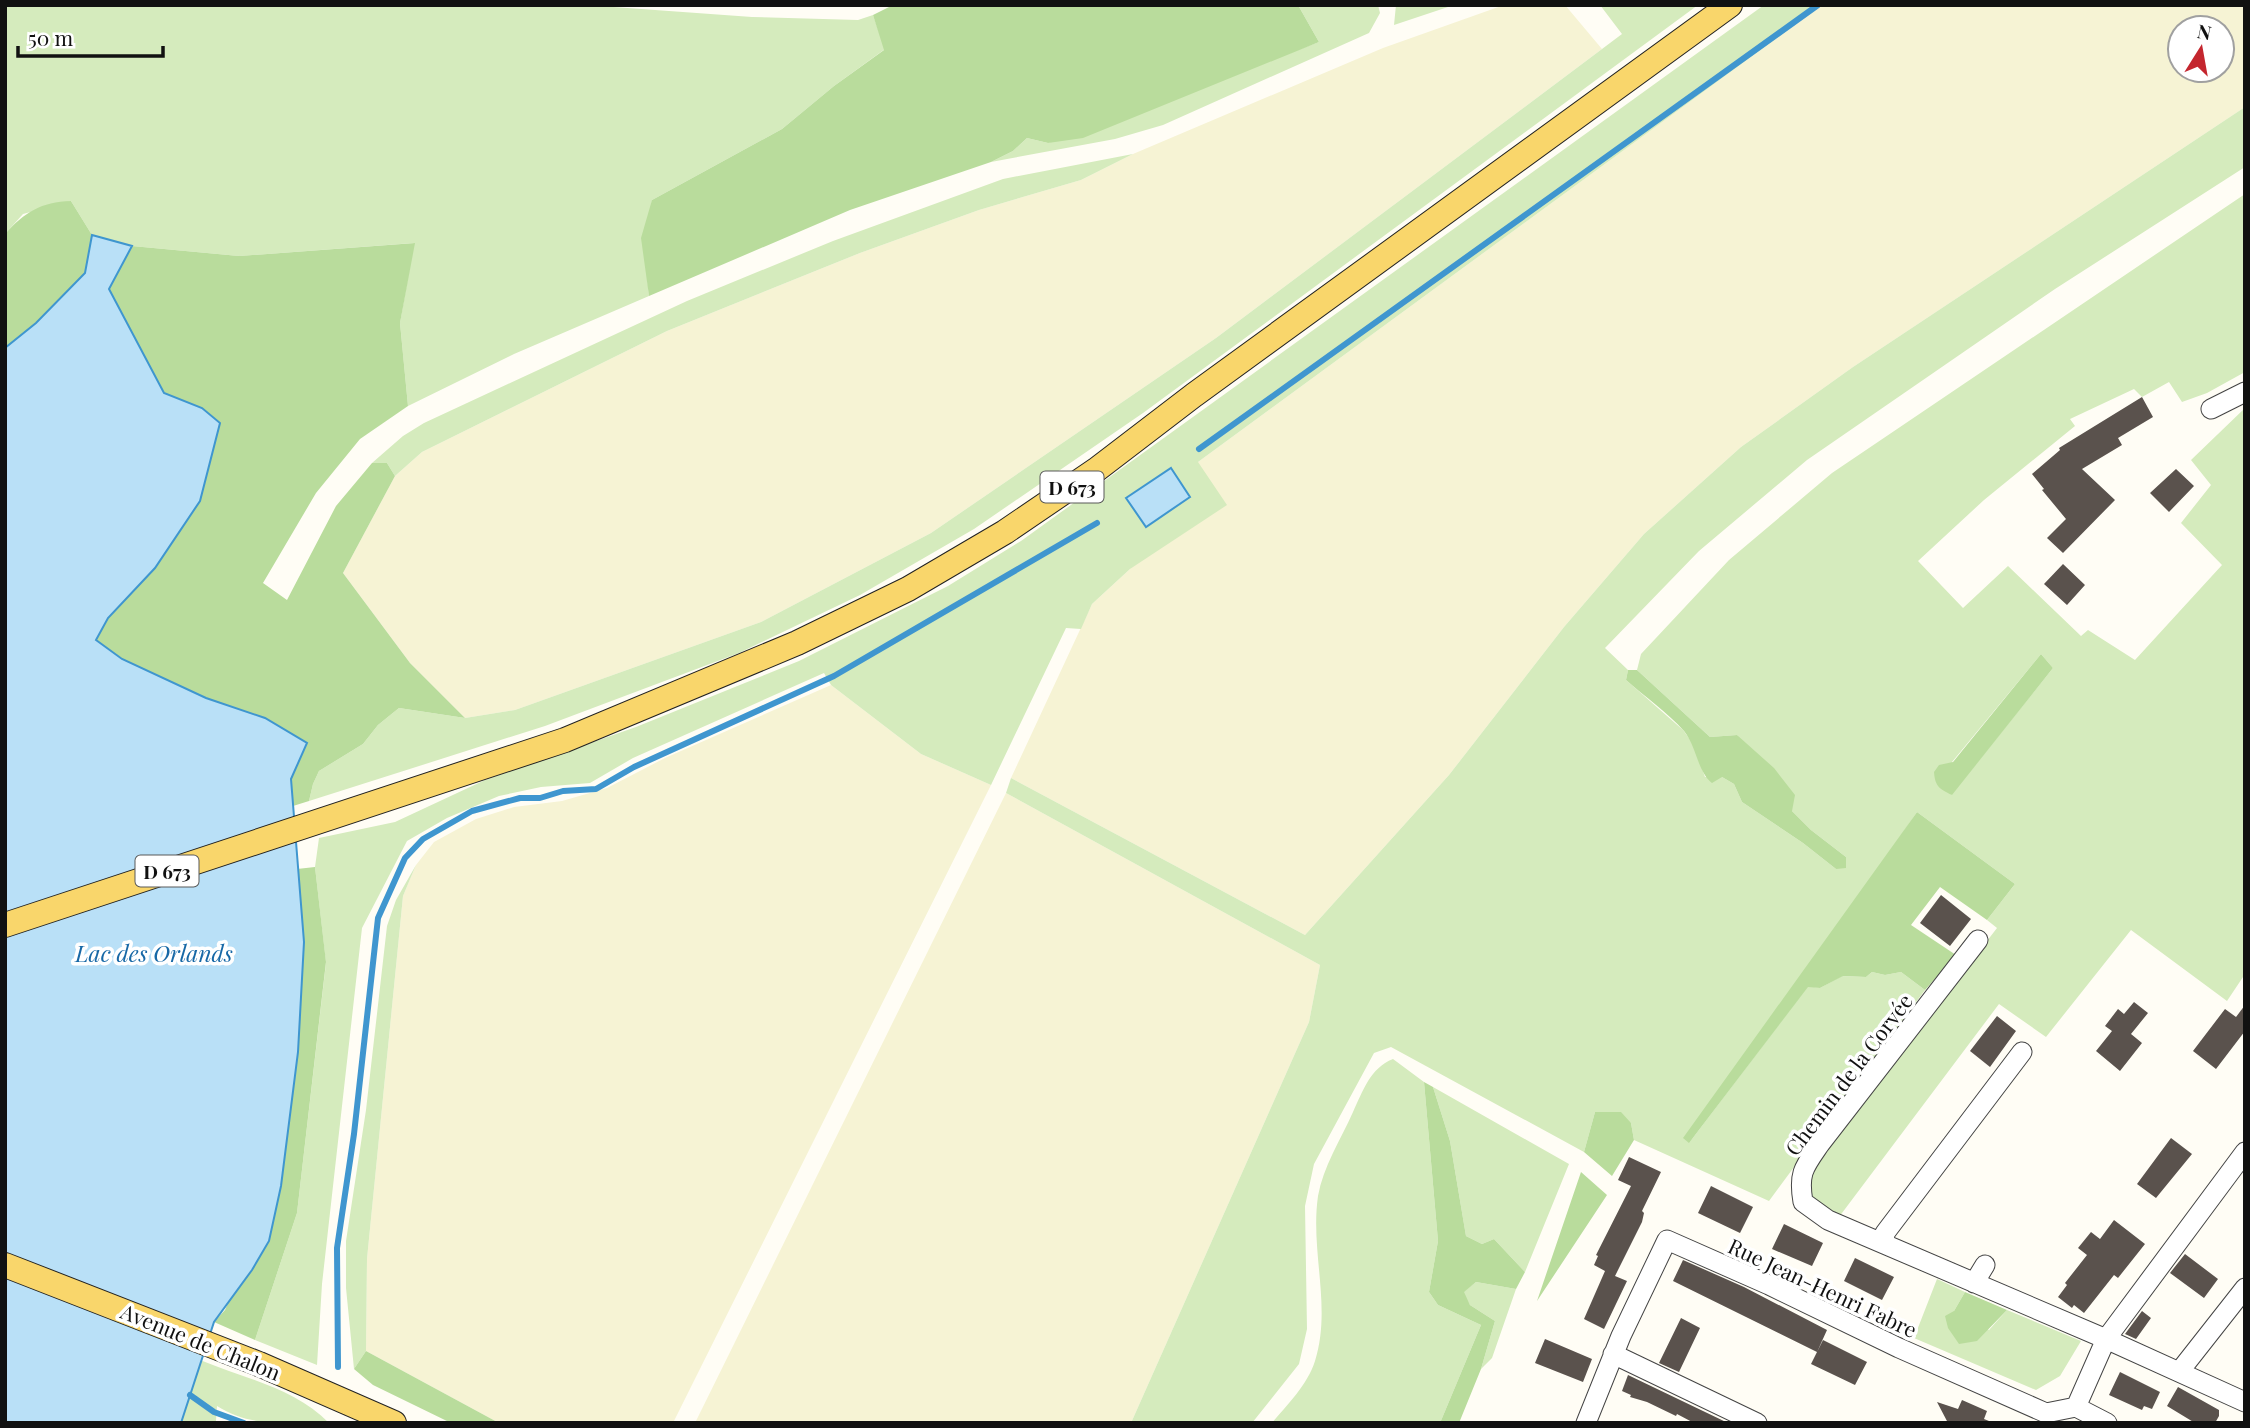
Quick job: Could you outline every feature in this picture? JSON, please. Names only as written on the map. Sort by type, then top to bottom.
[{"type":"main road","name":"D 673","points":[[5,925],[565,740],[797,643],[908,589],[1004,532],[1096,470],[1194,395],[1730,5]]},
{"type":"main road","name":"Avenue de Chalon","points":[[5,1265],[258,1364],[394,1423]]},
{"type":"street","points":[[2211,409],[2245,392]]},
{"type":"street","name":"Chemin de la Corvée","points":[[1978,940],[1803,1169],[1800,1182],[1803,1202],[1828,1220],[2106,1339],[2245,1402]]},
{"type":"street","points":[[1884,1244],[1885,1233],[2022,1052]]},
{"type":"street","points":[[2108,1423],[2076,1407],[2106,1339],[2245,1152]]},
{"type":"street","name":"Rue Jean-Henri Fabre","points":[[1586,1423],[1613,1354],[1667,1240],[2046,1413],[2076,1407]]},
{"type":"street","points":[[1974,1283],[1985,1265]]},
{"type":"street","points":[[2179,1372],[2245,1288]]},
{"type":"street","points":[[1613,1354],[1757,1423]]},
{"type":"street","points":[[340,1398],[357,1423]]},
{"type":"shaded area","points":[[1504,5],[1565,5],[1602,49],[1216,338],[931,533],[761,622],[515,710],[465,718],[410,663],[343,573],[395,476],[422,452],[667,331],[860,253],[979,210],[1081,180],[1133,154],[1383,48]]},
{"type":"shaded area","points":[[1822,5],[2245,5],[2245,107],[1853,367],[1741,447],[1644,534],[1564,627],[1449,775],[1305,935],[1011,778],[1092,604],[1130,569],[1198,462]]},
{"type":"shaded area","points":[[831,685],[921,754],[991,785],[673,1423],[499,1423],[366,1351],[367,1259],[403,896],[416,865],[434,842],[476,819],[514,807],[562,801],[607,788],[665,758]]},
{"type":"shaded area","points":[[1006,793],[1320,965],[1309,1022],[1131,1423],[695,1423]]},
{"type":"green space","points":[[5,5],[586,5],[752,17],[858,20],[873,15],[885,49],[782,129],[652,200],[647,275],[649,296],[514,354],[408,406],[400,323],[414,243],[239,256],[132,246],[92,235],[71,201],[23,214],[5,234]]},
{"type":"green space","points":[[893,5],[1298,5],[1319,42],[1083,138],[1048,143],[1027,138],[1013,151],[991,162],[850,210],[649,296],[641,238],[652,200],[782,129],[834,86],[884,50],[873,15]]},
{"type":"green space","points":[[1298,5],[1378,5],[1380,13],[1369,33],[1163,125],[1115,139],[991,162],[1013,151],[1027,138],[1048,143],[1319,42]]},
{"type":"green space","points":[[1396,5],[1454,5],[1394,25]]},
{"type":"green space","points":[[1600,5],[1698,5],[1143,413],[974,529],[860,595],[739,653],[545,726],[309,801],[319,771],[363,744],[378,725],[399,708],[465,718],[515,710],[761,622],[931,533],[1216,338],[1622,34]]},
{"type":"green space","points":[[1764,5],[1822,5],[1198,462],[1227,505],[1130,569],[1092,604],[1081,629],[1066,628],[991,785],[921,754],[831,685],[824,673],[633,758],[590,783],[541,787],[499,796],[447,818],[407,841],[362,928],[322,1284],[317,1365],[255,1340],[297,1213],[326,963],[315,867],[319,838],[395,822],[485,780],[636,727],[799,661],[948,586],[1021,541]]},
{"type":"green space","points":[[2245,107],[2245,167],[2055,289],[1807,460],[1699,551],[1605,648],[1628,670],[1626,680],[1683,730],[1694,745],[1705,777],[1722,777],[1734,784],[1742,802],[1836,869],[1846,857],[1811,830],[1792,811],[1737,735],[1710,737],[1637,670],[1641,654],[1729,560],[1832,473],[2245,194],[2245,372],[2207,393],[2182,402],[2169,382],[2142,397],[2134,389],[2070,419],[2075,426],[1984,500],[1918,561],[1963,608],[2008,566],[2081,636],[2088,630],[2135,660],[2222,565],[2181,523],[2211,485],[2191,460],[2245,408],[2245,974],[2227,1001],[2131,930],[2046,1037],[1999,1004],[1839,1217],[1822,1207],[1811,1194],[1812,1168],[1997,928],[1987,920],[2015,884],[1917,812],[1689,1143],[1808,986],[1820,988],[1842,976],[1866,977],[1872,972],[1885,975],[1901,972],[1925,990],[1769,1201],[1634,1140],[1631,1123],[1595,1112],[1584,1152],[1391,1047],[1374,1053],[1314,1164],[1305,1206],[1307,1329],[1299,1364],[1252,1423],[1131,1423],[1309,1022],[1320,965],[1006,793],[1011,778],[1305,935],[1449,775],[1564,627],[1644,534],[1741,447],[1853,367]],"holes":[[[2041,654],[2053,668],[1951,795],[1952,762]]]},
{"type":"green space","points":[[1133,154],[1081,180],[979,210],[860,253],[667,331],[422,452],[395,476],[387,463],[372,463],[403,436],[424,423],[687,301],[833,241],[1003,179]]},
{"type":"green space","points":[[71,201],[92,235],[85,273],[36,323],[5,348],[5,234],[20,220],[42,206]]},
{"type":"green space","points":[[415,243],[400,323],[408,406],[360,439],[316,493],[263,583],[287,600],[336,506],[372,463],[387,463],[395,476],[343,573],[410,663],[465,718],[399,708],[378,725],[363,744],[319,771],[309,801],[293,806],[291,779],[307,744],[265,718],[206,698],[122,659],[96,640],[108,618],[155,568],[202,408],[164,393],[109,289],[132,246],[239,256]]},
{"type":"green space","points":[[2041,654],[2053,668],[1952,795],[1941,789],[1935,781],[1934,772],[1939,765],[1953,762]]},
{"type":"green space","points":[[1628,670],[1637,670],[1710,737],[1737,735],[1774,768],[1795,795],[1792,811],[1811,830],[1846,857],[1846,868],[1836,869],[1742,802],[1734,784],[1722,777],[1712,783],[1703,772],[1684,731],[1626,680]]},
{"type":"green space","points":[[1917,812],[2015,884],[1987,920],[1940,887],[1911,925],[1956,955],[1925,990],[1901,972],[1885,975],[1872,972],[1866,977],[1843,976],[1820,988],[1808,987],[1689,1143],[1683,1138]]},
{"type":"green space","points":[[416,865],[403,896],[367,1259],[366,1351],[354,1369],[346,1288],[346,1241],[366,1110],[387,926],[396,900]]},
{"type":"green space","points":[[315,867],[326,962],[297,1213],[255,1340],[214,1322],[225,1310],[281,1186],[298,1052],[304,942],[297,869]]},
{"type":"green space","points":[[1393,1059],[1424,1082],[1438,1241],[1429,1292],[1438,1305],[1481,1325],[1440,1423],[1272,1423],[1312,1370],[1320,1341],[1322,1320],[1316,1217],[1324,1174],[1368,1081],[1378,1068]]},
{"type":"green space","points":[[1424,1082],[1433,1087],[1450,1141],[1466,1236],[1482,1244],[1494,1239],[1525,1272],[1516,1289],[1476,1282],[1464,1292],[1470,1305],[1495,1321],[1481,1369],[1459,1423],[1440,1423],[1481,1325],[1438,1305],[1429,1292],[1438,1241]]},
{"type":"green space","points":[[1433,1087],[1569,1164],[1525,1272],[1494,1239],[1482,1244],[1466,1236],[1450,1141]]},
{"type":"green space","points":[[1595,1112],[1621,1112],[1631,1123],[1634,1140],[1612,1176],[1584,1152]]},
{"type":"green space","points":[[1581,1172],[1607,1195],[1537,1301]]},
{"type":"green space","points":[[1937,1279],[1965,1292],[1954,1311],[1989,1330],[2007,1310],[2081,1341],[2060,1376],[2036,1390],[1914,1338]]},
{"type":"green space","points":[[1476,1282],[1516,1289],[1492,1358],[1481,1369],[1495,1321],[1470,1305],[1463,1292]]},
{"type":"green space","points":[[1965,1292],[2007,1310],[1977,1341],[1959,1344],[1948,1328],[1945,1316],[1954,1311]]},
{"type":"green space","points":[[366,1351],[499,1423],[451,1423],[373,1385],[354,1369]]},
{"type":"green space","points":[[200,1360],[285,1392],[329,1423],[257,1421],[243,1418],[217,1406],[216,1421],[219,1423],[181,1423]]},
{"type":"water","name":"Lac des Orlands","points":[[92,235],[132,246],[109,289],[164,393],[202,408],[220,423],[200,501],[155,568],[108,618],[96,640],[122,659],[206,698],[265,718],[307,743],[291,779],[304,942],[298,1052],[281,1186],[269,1241],[252,1270],[214,1322],[181,1423],[5,1423],[5,348],[36,323],[85,273]]},
{"type":"water","points":[[1171,468],[1190,497],[1146,527],[1126,498]]},
{"type":"building","points":[[2142,397],[2153,417],[2118,438],[2122,445],[2082,469],[2115,500],[2063,553],[2047,538],[2066,519],[2032,474],[2060,450],[2059,448]]},
{"type":"building","points":[[2176,469],[2194,486],[2169,512],[2150,493]]},
{"type":"building","points":[[2063,564],[2085,585],[2067,605],[2044,584]]},
{"type":"building","points":[[1941,895],[1971,919],[1950,946],[1920,923]]},
{"type":"building","points":[[2134,1002],[2148,1013],[2131,1034],[2142,1043],[2120,1071],[2096,1051],[2112,1031],[2105,1026],[2118,1009],[2124,1014]]},
{"type":"building","points":[[2245,1005],[2245,1031],[2216,1069],[2193,1051],[2225,1009],[2236,1017]]},
{"type":"building","points":[[1997,1016],[2016,1031],[1990,1067],[1970,1051]]},
{"type":"building","points":[[2171,1138],[2192,1154],[2156,1198],[2137,1184]]},
{"type":"building","points":[[1629,1157],[1661,1172],[1642,1211],[1642,1222],[1615,1276],[1627,1281],[1604,1329],[1584,1319],[1605,1271],[1594,1265],[1598,1256],[1596,1255],[1631,1186],[1618,1180]]},
{"type":"building","points":[[1711,1186],[1753,1207],[1740,1233],[1698,1213]]},
{"type":"building","points":[[2114,1220],[2145,1244],[2118,1278],[2114,1275],[2084,1313],[2058,1297],[2067,1285],[2065,1283],[2087,1255],[2078,1248],[2091,1232],[2100,1239]]},
{"type":"building","points":[[1784,1224],[1823,1243],[1812,1266],[1772,1249]]},
{"type":"building","points":[[2185,1254],[2218,1279],[2204,1298],[2170,1273]]},
{"type":"building","points":[[1855,1258],[1894,1277],[1882,1300],[1844,1281]]},
{"type":"building","points":[[1683,1260],[1744,1287],[1827,1330],[1817,1352],[1673,1281]]},
{"type":"building","points":[[2142,1311],[2151,1318],[2136,1339],[2125,1334]]},
{"type":"building","points":[[1681,1318],[1700,1328],[1679,1372],[1659,1363]]},
{"type":"building","points":[[1545,1339],[1592,1359],[1583,1382],[1535,1363]]},
{"type":"building","points":[[1823,1340],[1867,1362],[1855,1385],[1811,1364]]},
{"type":"building","points":[[2120,1372],[2160,1392],[2152,1409],[2144,1406],[2142,1410],[2109,1395]]},
{"type":"building","points":[[1628,1375],[1728,1423],[1694,1423],[1630,1397],[1631,1395],[1622,1391]]},
{"type":"building","points":[[2178,1387],[2219,1410],[2215,1423],[2195,1423],[2167,1406]]},
{"type":"building","points":[[1962,1400],[1987,1411],[1984,1419],[1989,1423],[1948,1423],[1937,1402],[1958,1409]]},
{"type":"waterway","points":[[1199,449],[1818,5]]},
{"type":"waterway","points":[[338,1367],[337,1248],[354,1134],[378,918],[405,858],[423,839],[472,811],[520,798],[540,798],[563,791],[596,789],[634,767],[834,676],[1097,523]]},
{"type":"waterway","points":[[190,1395],[214,1412],[244,1423]]}]
